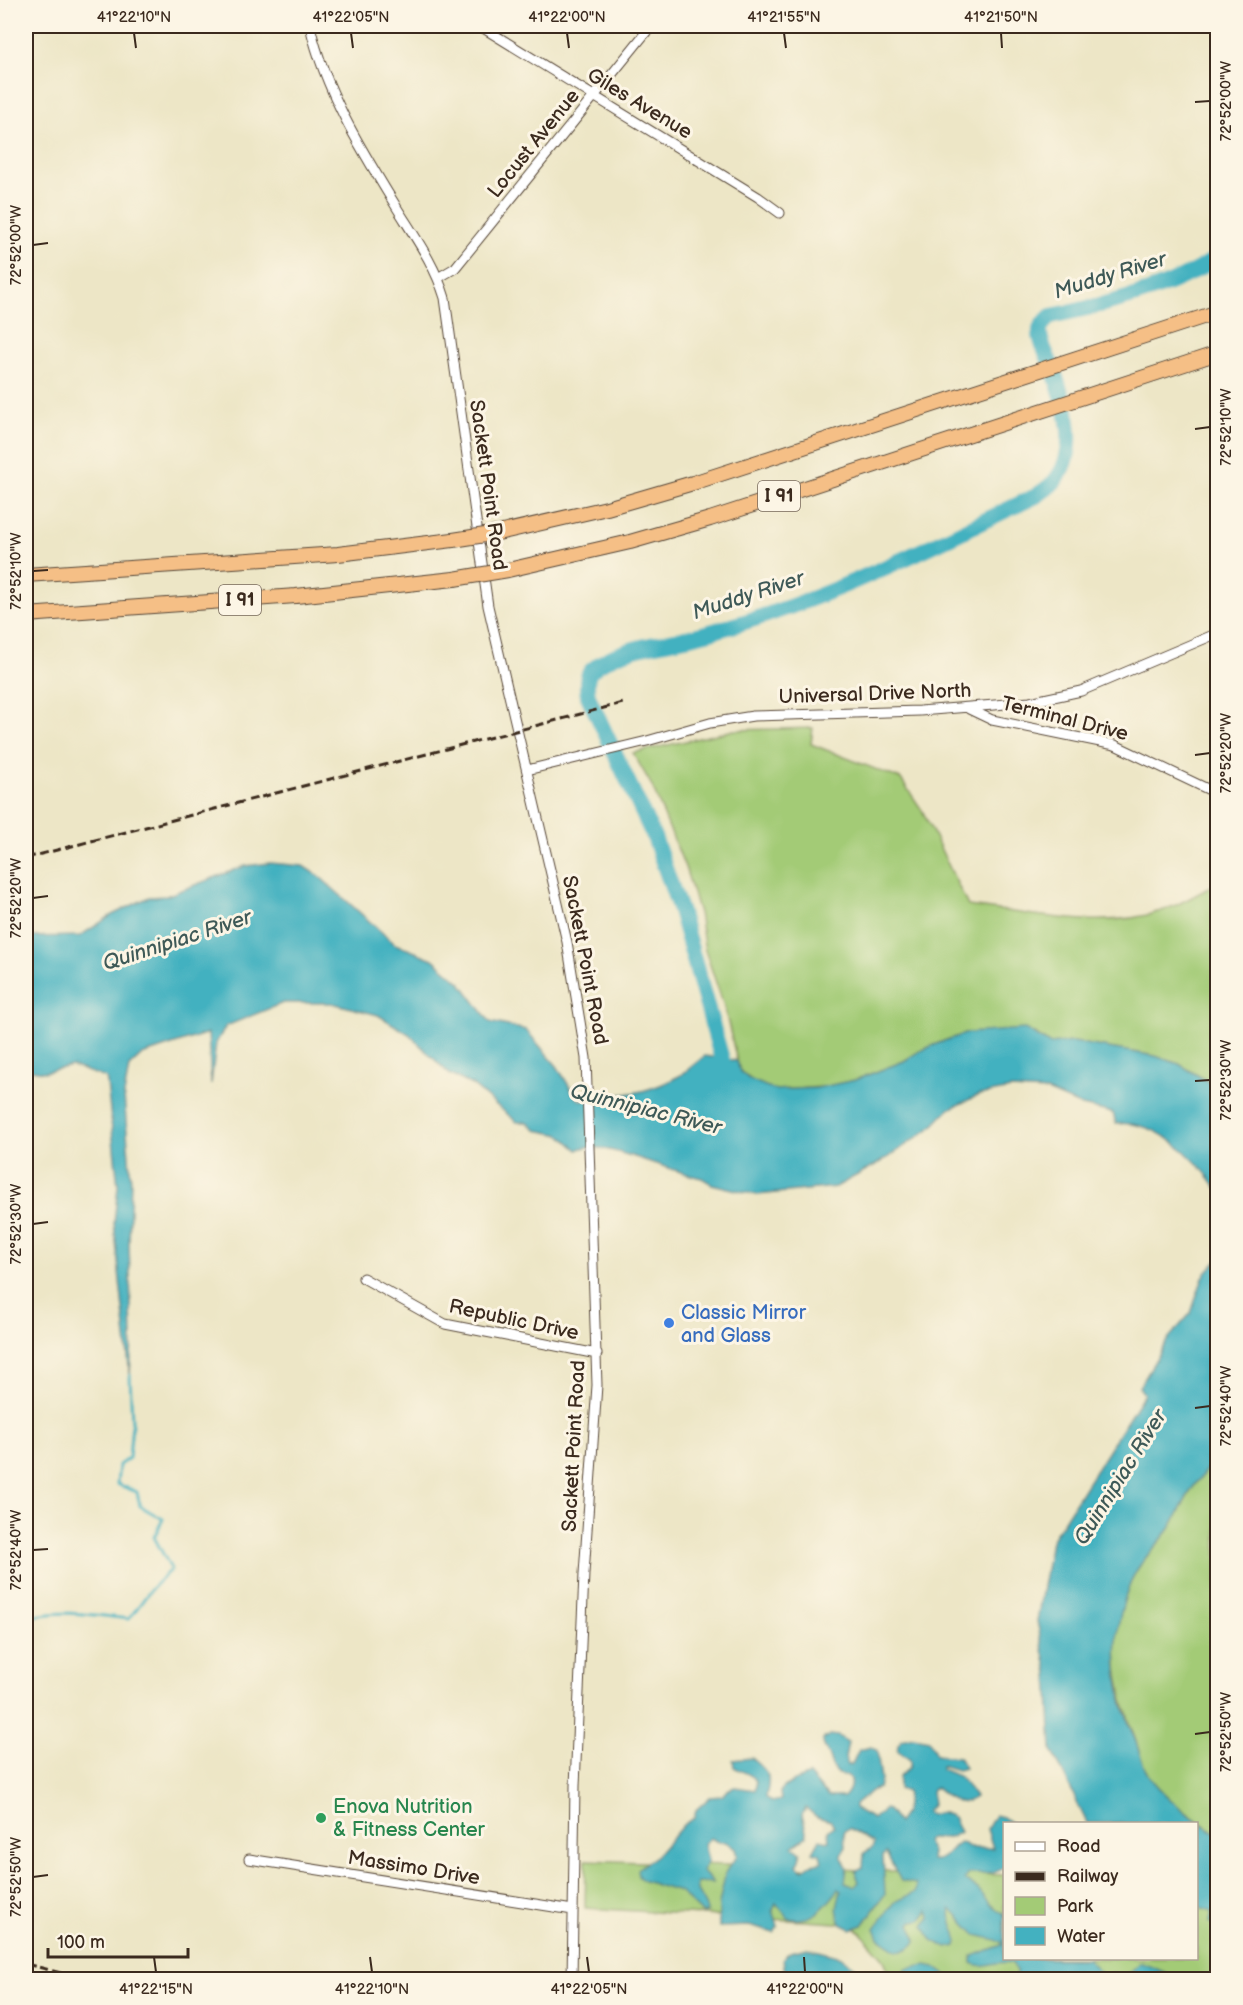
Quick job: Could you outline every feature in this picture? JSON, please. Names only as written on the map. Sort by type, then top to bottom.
[{"type":"highway","name":"I 91","points":[[26,575],[338,554],[498,533],[647,497],[1218,312]]},
{"type":"highway","name":"I 91","points":[[26,615],[296,596],[454,579],[508,570],[669,531],[1218,352]]},
{"type":"street","name":"Sackett Point Road","points":[[310,26],[326,80],[346,122],[438,278],[450,324],[471,503],[486,596],[573,967],[584,1039],[597,1354],[575,1786],[572,1980]]},
{"type":"street","name":"Giles Avenue","points":[[480,26],[758,197],[780,213]]},
{"type":"street","name":"Locust Avenue","points":[[438,278],[455,268],[651,26]]},
{"type":"street","name":"Universal Drive North","points":[[526,770],[711,723],[753,716],[969,709],[1030,702],[1082,691],[1218,633]]},
{"type":"street","name":"Terminal Drive","points":[[969,709],[992,720],[1114,745],[1218,794]]},
{"type":"street","name":"Republic Drive","points":[[363,1278],[445,1324],[597,1354]]},
{"type":"street","name":"Massimo Drive","points":[[249,1859],[573,1910]]},
{"type":"green space","points":[[813,728],[811,744],[901,779],[922,810],[968,906],[1067,919],[1116,920],[1164,910],[1217,883],[1217,1087],[1179,1064],[1155,1056],[1074,1042],[1049,1044],[1034,1033],[1010,1031],[968,1033],[944,1041],[904,1061],[855,1080],[823,1087],[775,1090],[754,1082],[740,1071],[724,1006],[705,950],[699,913],[685,867],[652,786],[633,753],[734,730]]},
{"type":"green space","points":[[1217,1453],[1217,1834],[1174,1802],[1158,1788],[1148,1774],[1123,1699],[1116,1659],[1119,1619],[1133,1577],[1145,1558],[1169,1530],[1190,1491]]},
{"type":"green space","points":[[586,1860],[1003,1875],[1003,1960],[1198,1960],[1198,1907],[1217,1913],[1217,1979],[892,1979],[883,1958],[853,1924],[585,1908]]},
{"type":"water","name":"Quinnipiac River","points":[[270,863],[303,866],[320,877],[395,944],[433,959],[461,983],[490,1022],[526,1030],[557,1066],[575,1096],[580,1100],[597,1099],[603,1095],[632,1093],[652,1088],[686,1072],[705,1056],[737,1061],[740,1071],[749,1079],[775,1090],[817,1088],[855,1080],[904,1061],[944,1041],[968,1033],[1025,1029],[1049,1044],[1074,1042],[1155,1056],[1179,1064],[1217,1087],[1217,1188],[1198,1164],[1174,1142],[1160,1134],[1131,1124],[1116,1124],[1113,1113],[1082,1106],[1047,1091],[1011,1089],[979,1095],[949,1109],[932,1127],[884,1160],[836,1187],[757,1195],[712,1184],[702,1178],[618,1152],[587,1147],[578,1150],[561,1135],[536,1130],[527,1122],[517,1122],[472,1085],[449,1074],[409,1034],[378,1015],[332,1003],[283,1003],[226,1026],[216,1043],[211,1084],[208,1033],[142,1055],[129,1067],[124,1095],[131,1182],[129,1245],[132,1338],[130,1376],[114,1223],[118,1186],[106,1078],[72,1066],[44,1072],[26,1069],[26,937],[80,936],[112,915],[149,897],[166,896],[245,866]]},
{"type":"water","name":"Quinnipiac River","points":[[1217,1260],[1217,1453],[1190,1491],[1169,1530],[1145,1558],[1133,1577],[1120,1617],[1116,1657],[1121,1697],[1148,1774],[1174,1803],[1217,1834],[1217,1929],[1210,1922],[1212,1912],[1198,1907],[1198,1822],[1087,1822],[1052,1750],[1048,1673],[1037,1621],[1051,1541],[1144,1394],[1139,1387],[1168,1339],[1191,1313],[1203,1277]]},
{"type":"water","points":[[830,1735],[838,1736],[848,1742],[845,1758],[848,1765],[852,1764],[859,1750],[871,1747],[877,1751],[881,1780],[879,1788],[871,1791],[855,1805],[855,1809],[873,1819],[884,1809],[888,1810],[898,1823],[905,1813],[907,1792],[899,1789],[899,1777],[909,1768],[910,1764],[910,1760],[897,1750],[901,1740],[913,1737],[929,1740],[936,1755],[959,1757],[965,1768],[957,1770],[941,1765],[941,1769],[960,1777],[975,1797],[964,1802],[954,1801],[937,1788],[933,1788],[931,1791],[933,1804],[926,1812],[930,1815],[941,1812],[953,1817],[960,1832],[949,1838],[929,1838],[926,1841],[932,1852],[931,1860],[944,1857],[960,1842],[971,1848],[993,1848],[987,1829],[995,1815],[1003,1817],[1010,1822],[1003,1822],[1003,1868],[992,1873],[969,1874],[964,1880],[978,1889],[991,1905],[1003,1913],[1003,1960],[1089,1960],[1106,1979],[1016,1979],[1016,1970],[1012,1963],[977,1965],[972,1963],[972,1956],[1002,1945],[1001,1941],[976,1935],[951,1909],[950,1914],[957,1937],[956,1946],[947,1948],[932,1940],[924,1926],[930,1917],[928,1910],[921,1920],[910,1924],[917,1939],[914,1944],[906,1950],[897,1950],[879,1938],[875,1928],[895,1902],[916,1892],[916,1884],[901,1881],[886,1853],[883,1856],[885,1894],[863,1925],[851,1929],[841,1924],[839,1918],[837,1907],[841,1891],[839,1889],[824,1907],[805,1918],[788,1918],[776,1903],[773,1910],[778,1926],[774,1933],[749,1926],[719,1927],[719,1904],[726,1871],[737,1856],[735,1849],[726,1842],[718,1842],[710,1838],[704,1844],[708,1861],[702,1871],[713,1883],[697,1882],[699,1894],[707,1912],[703,1914],[680,1892],[644,1881],[638,1876],[637,1869],[657,1855],[684,1824],[694,1818],[696,1810],[710,1797],[722,1796],[727,1790],[735,1787],[755,1790],[756,1781],[750,1775],[734,1767],[733,1760],[752,1758],[766,1771],[769,1779],[766,1797],[772,1802],[781,1800],[780,1792],[786,1786],[809,1775],[828,1797],[844,1797],[850,1787],[850,1779],[836,1772],[823,1739]],"holes":[[[806,1808],[817,1817],[831,1821],[834,1826],[828,1831],[829,1841],[820,1839],[813,1852],[820,1854],[822,1862],[811,1864],[802,1870],[797,1865],[801,1852],[793,1846],[807,1836],[802,1815]],[[849,1828],[874,1843],[872,1848],[864,1853],[863,1867],[855,1871],[859,1882],[855,1886],[845,1882],[847,1868],[841,1855],[845,1848],[844,1831]]]},
{"type":"water","points":[[808,1948],[841,1957],[872,1979],[794,1979],[785,1972],[783,1958],[790,1952]]},
{"type":"water","points":[[1142,1963],[1181,1979],[1106,1979],[1111,1973],[1126,1975]]},
{"type":"water","points":[[926,1965],[935,1967],[951,1979],[899,1979],[906,1969]]},
{"type":"waterway","name":"Muddy River","points":[[727,1077],[680,910],[654,837],[588,696],[588,676],[602,663],[625,652],[736,625],[824,594],[909,557],[1036,496],[1057,478],[1064,465],[1069,436],[1065,405],[1041,338],[1040,330],[1043,324],[1051,316],[1138,295],[1179,279],[1218,257]]},
{"type":"waterway","points":[[26,1618],[64,1613],[129,1619],[152,1588],[171,1569],[154,1537],[163,1519],[140,1506],[137,1492],[117,1484],[119,1465],[129,1458],[132,1423],[130,1375]]},
{"type":"railway","points":[[26,858],[627,702]]},
{"type":"railway","points":[[26,1964],[89,1980]]},
{"type":"place","name":"Classic Mirror and Glass","points":[[669,1323]]},
{"type":"place","name":"Enova Nutrition & Fitness Center","points":[[321,1818]]}]
